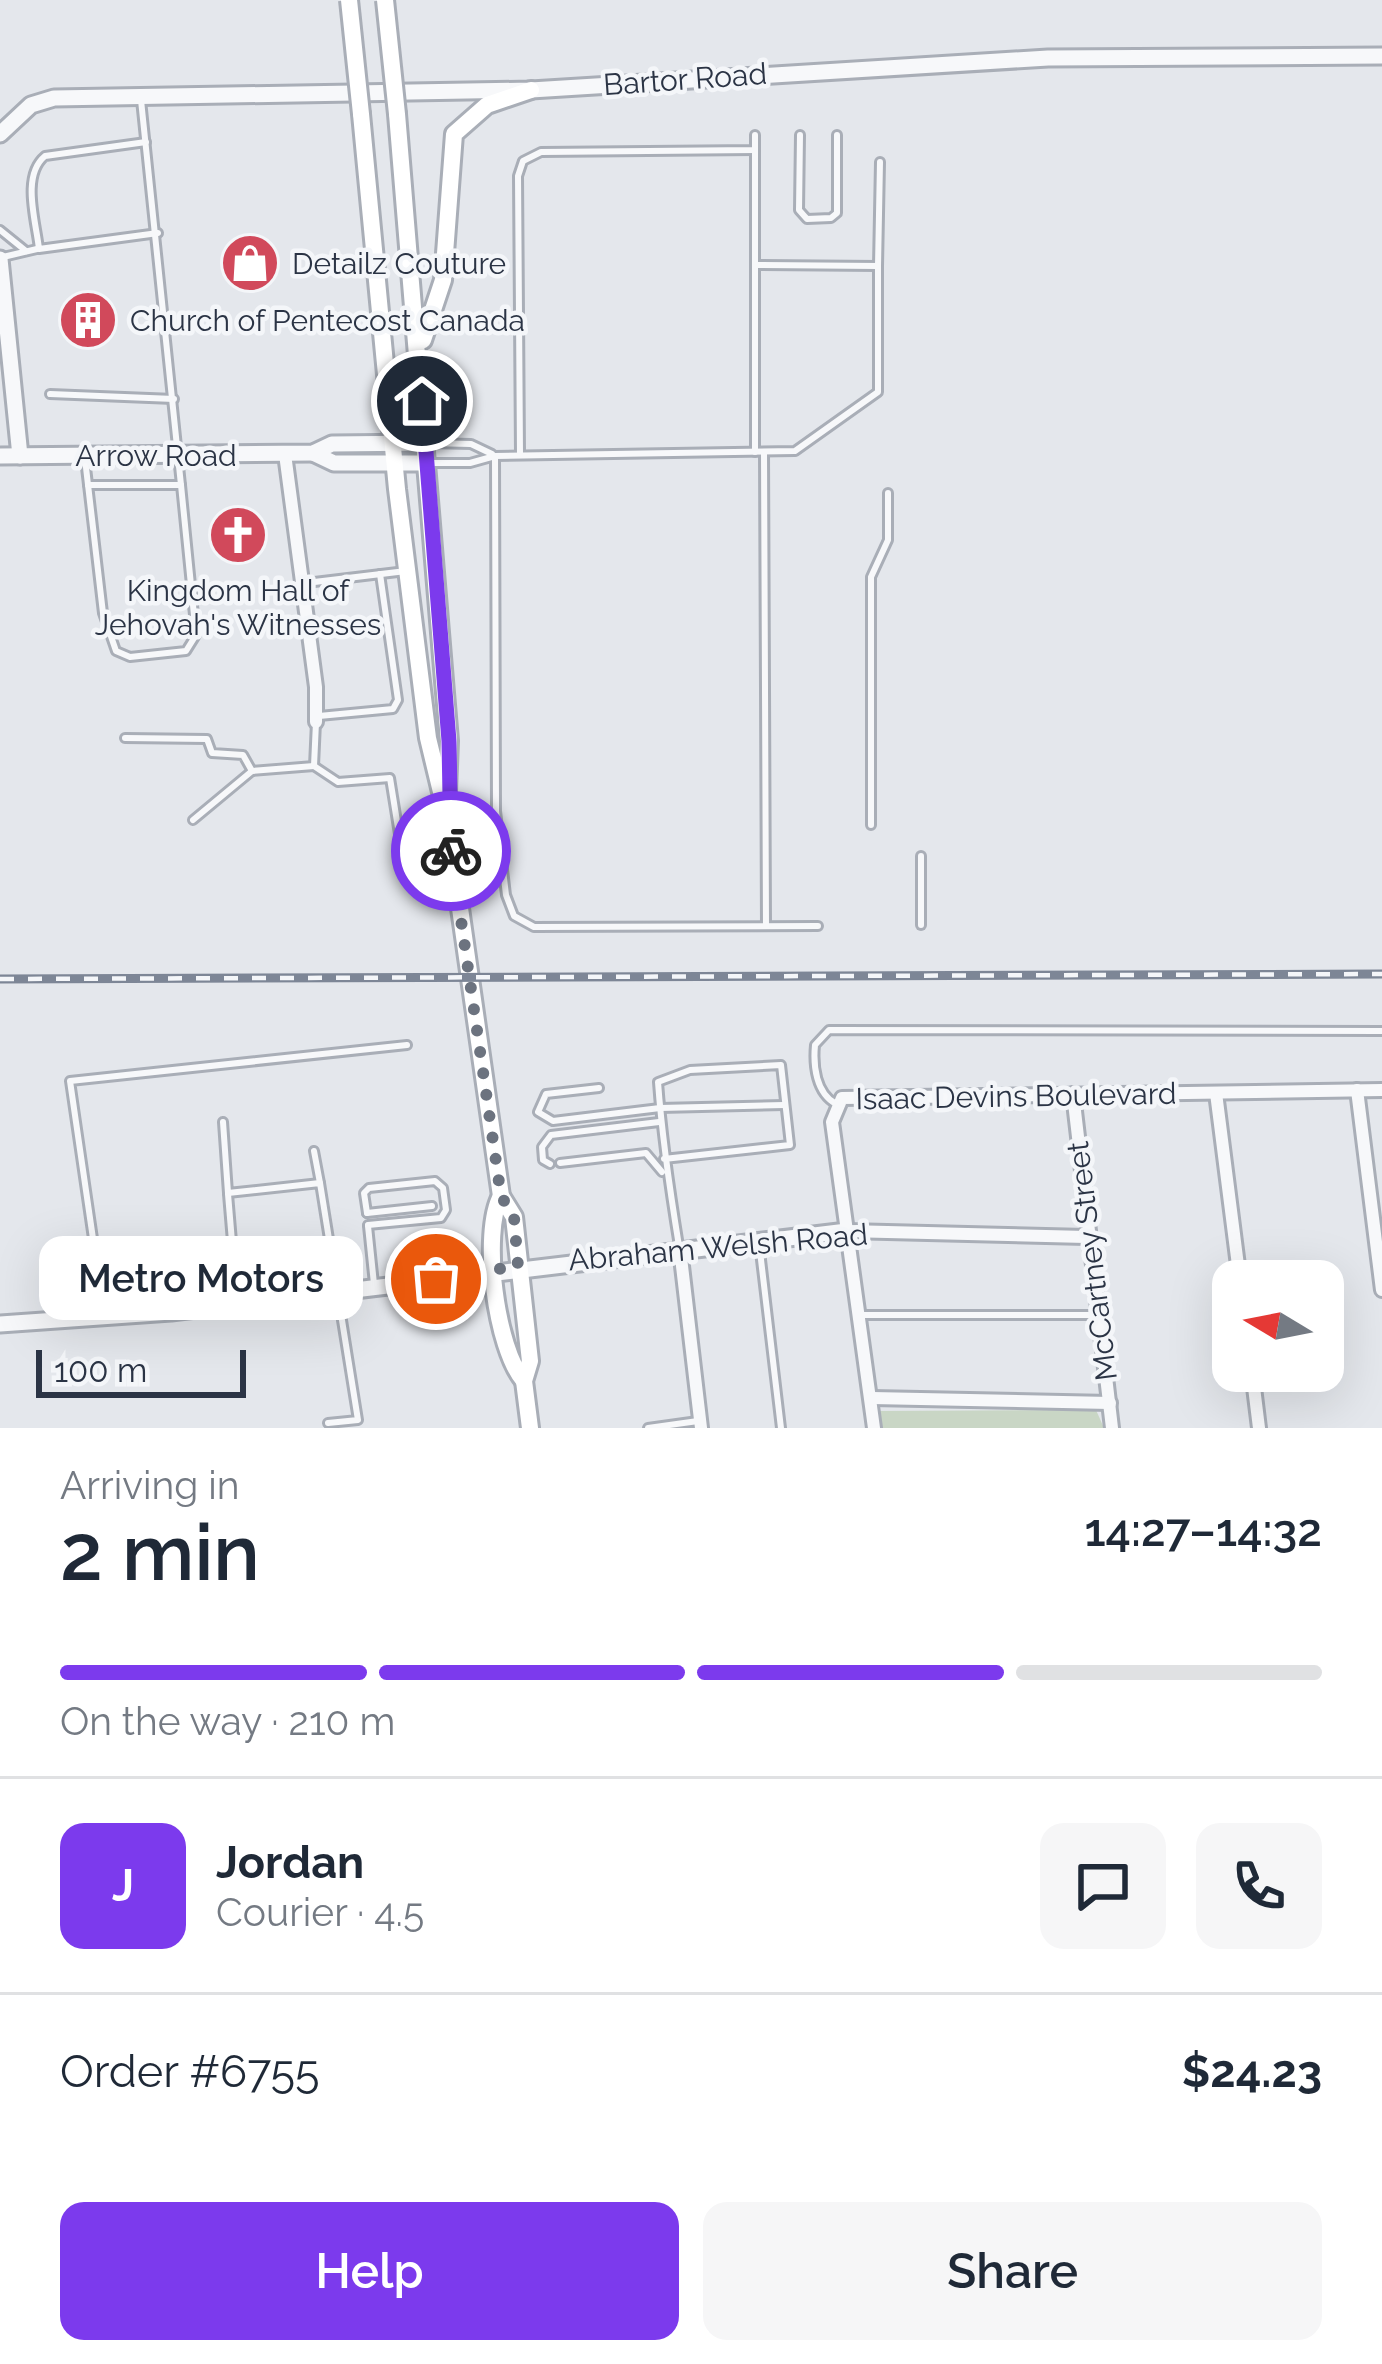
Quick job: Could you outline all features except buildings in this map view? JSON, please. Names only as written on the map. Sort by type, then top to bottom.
[{"type":"main road","points":[[349,0],[395,466],[428,738],[447,817],[501,1196],[514,1217],[530,1361],[524,1381],[530,1428]]},
{"type":"main road","points":[[385,0],[420,359],[449,741],[447,817]]},
{"type":"main road","points":[[420,359],[443,280],[451,141],[463,122],[487,105],[531,90]]},
{"type":"main road","points":[[501,1196],[489,1217],[494,1270],[508,1363],[524,1381]]},
{"type":"street","name":"Bartor Road","points":[[0,134],[31,105],[54,98],[531,90],[1048,58],[1382,56]]},
{"type":"street","points":[[0,258],[20,456]]},
{"type":"street","name":"Arrow Road","points":[[0,456],[285,454],[313,453],[332,444],[424,443]]},
{"type":"street","name":"Arrow Road","points":[[313,453],[334,463],[426,463]]},
{"type":"street","points":[[285,454],[316,719]]},
{"type":"street","points":[[1357,1090],[1382,1291]]},
{"type":"street","name":"Isaac Devins Boulevard","points":[[874,1428],[832,1122],[836,1104],[854,1095],[1382,1090]]},
{"type":"street","points":[[1216,1093],[1237,1260]]},
{"type":"street","name":"McCartney Street","points":[[1073,1094],[1086,1237],[1112,1428]]},
{"type":"street","name":"Abraham Welsh Road","points":[[0,1324],[238,1304],[518,1266],[847,1231],[1086,1237]]},
{"type":"street","points":[[680,1249],[701,1424]]},
{"type":"street","points":[[1255,1392],[1259,1428]]},
{"type":"street","points":[[872,1398],[1110,1403]]},
{"type":"lane","points":[[84,456],[103,613],[116,651],[130,657],[186,651],[196,635],[141,97]]},
{"type":"lane","points":[[800,135],[800,210],[807,219],[831,218],[837,212],[837,135]]},
{"type":"lane","points":[[755,136],[766,926]]},
{"type":"lane","points":[[39,249],[31,176],[37,163],[45,156],[146,142]]},
{"type":"lane","points":[[520,455],[518,176],[524,161],[545,152],[755,150]]},
{"type":"lane","points":[[426,463],[470,464],[520,455],[795,451],[878,392],[880,162]]},
{"type":"lane","points":[[0,230],[26,251]]},
{"type":"lane","points":[[0,258],[158,233]]},
{"type":"lane","points":[[757,266],[878,266]]},
{"type":"lane","points":[[50,394],[173,400]]},
{"type":"lane","points":[[424,443],[471,444],[495,456]]},
{"type":"lane","points":[[495,456],[496,812],[506,895],[514,916],[532,927],[818,926]]},
{"type":"lane","points":[[88,485],[181,485]]},
{"type":"lane","points":[[871,825],[871,577],[888,540],[888,493]]},
{"type":"lane","points":[[302,583],[407,571]]},
{"type":"lane","points":[[314,766],[316,719],[393,709],[398,700],[380,574]]},
{"type":"lane","points":[[125,738],[207,739],[212,753],[243,755],[252,771]]},
{"type":"lane","points":[[193,820],[252,771],[314,766],[338,782],[390,778],[404,859]]},
{"type":"lane","points":[[921,856],[921,925]]},
{"type":"lane","points":[[836,1104],[821,1089],[814,1066],[815,1045],[829,1030],[1382,1030]]},
{"type":"lane","points":[[105,1318],[88,1235],[70,1081],[407,1046]]},
{"type":"lane","points":[[664,1159],[790,1145],[781,1065],[677,1073],[658,1082],[664,1159],[666,1180],[680,1249]]},
{"type":"lane","points":[[598,1088],[546,1094],[538,1112],[554,1121],[660,1108],[786,1105]]},
{"type":"lane","points":[[550,1164],[543,1160],[542,1147],[551,1135],[661,1121]]},
{"type":"lane","points":[[223,1122],[238,1304]]},
{"type":"lane","points":[[314,1151],[358,1420],[328,1423]]},
{"type":"lane","points":[[560,1163],[646,1153],[657,1161],[666,1180]]},
{"type":"lane","points":[[368,1225],[441,1218],[446,1210],[443,1189],[435,1181],[370,1188],[364,1193],[375,1288]]},
{"type":"lane","points":[[228,1193],[320,1183]]},
{"type":"lane","points":[[367,1213],[432,1206]]},
{"type":"lane","points":[[759,1243],[781,1428]]},
{"type":"lane","points":[[860,1315],[1097,1315]]},
{"type":"lane","points":[[648,1428],[701,1424]]},
{"type":"green space","points":[[1096,1410],[1104,1428],[876,1428],[875,1411]]},
{"type":"railway","points":[[0,979],[1382,974]]},
{"type":"way so far","points":[[436,1279],[518,1266],[514,1217],[501,1196],[451,851]]},
{"type":"place","name":"Detailz Couture","points":[[250,263]]},
{"type":"place","name":"Church of Pentecost Canada","points":[[88,320]]},
{"type":"place","name":"Kingdom Hall of Jehovah's Witnesses","points":[[238,535]]},
{"type":"place","name":"Metro Motors","points":[[436,1279]]},
{"type":"route","points":[[422,401],[449,741],[451,851]]}]
